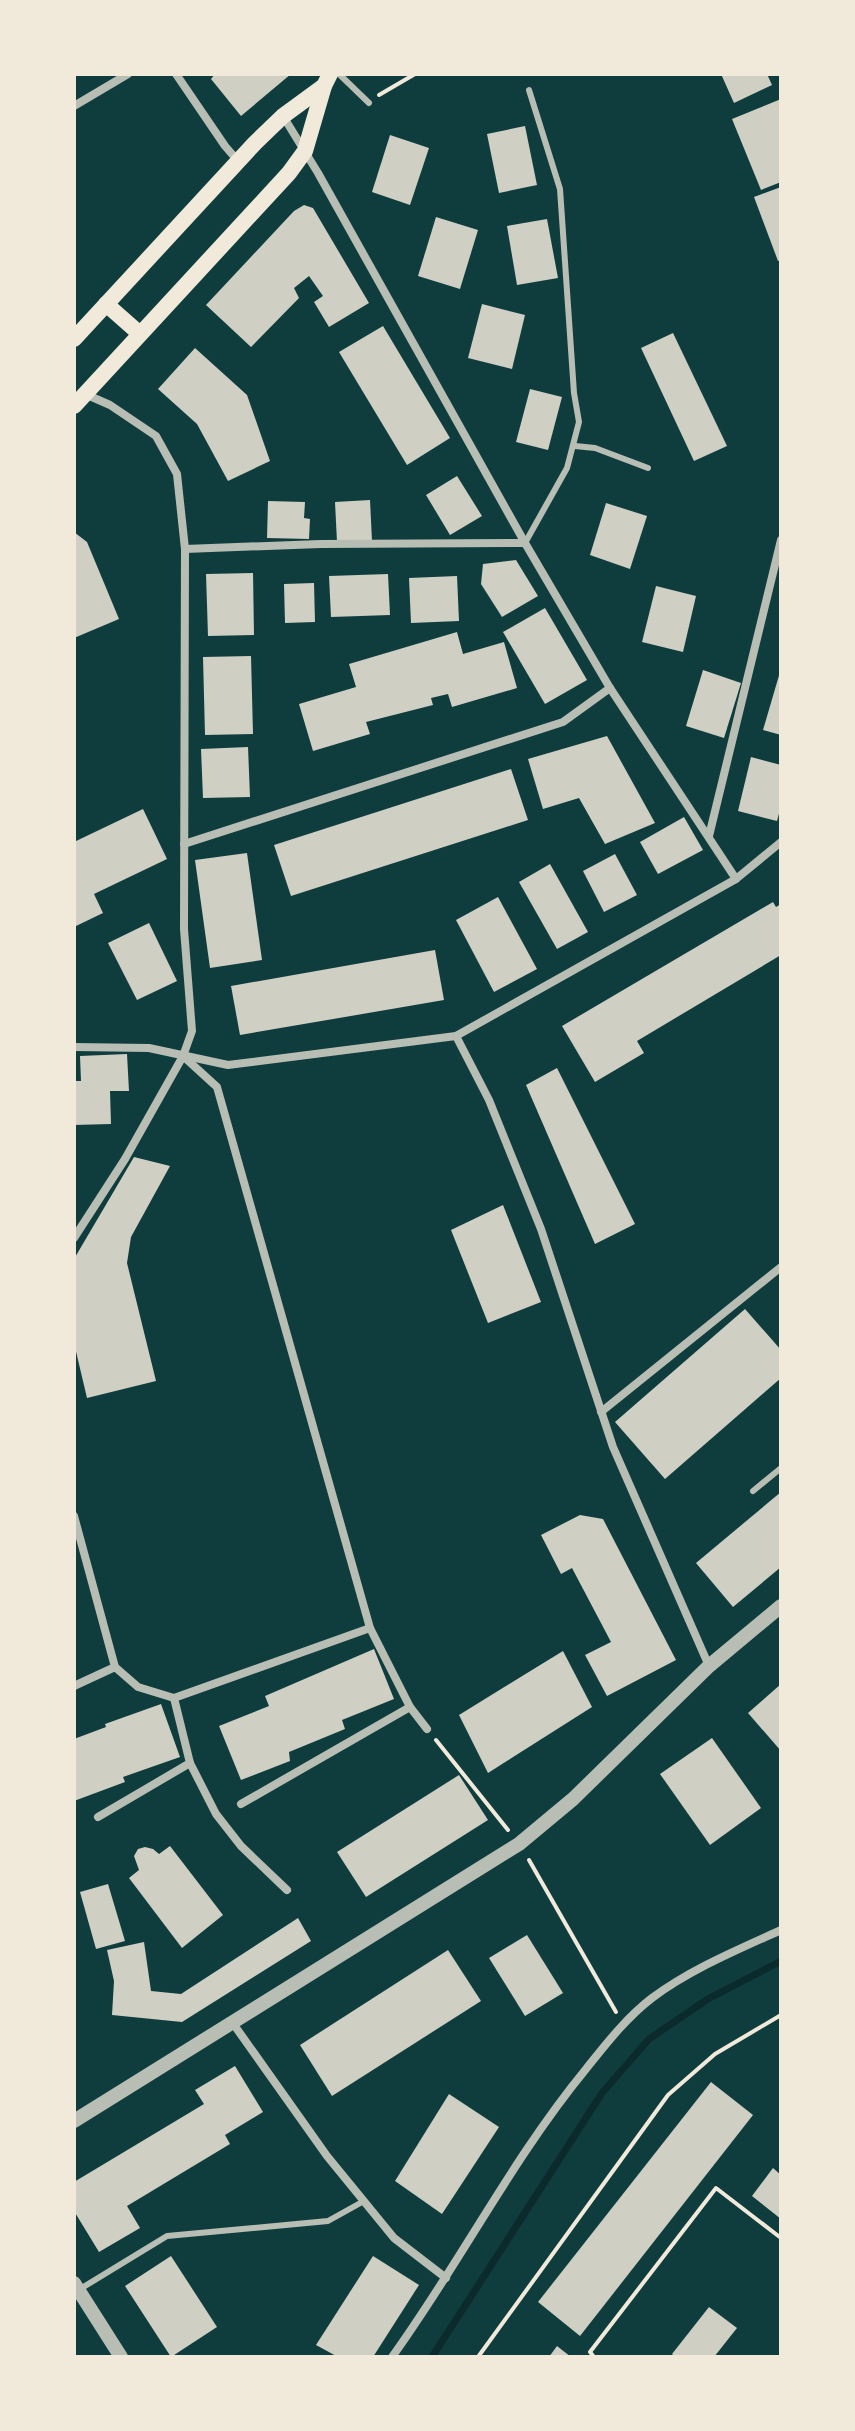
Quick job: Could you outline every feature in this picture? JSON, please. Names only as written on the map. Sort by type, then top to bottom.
[{"type":"main road","points":[[74,339],[238,161],[283,116],[327,80]]},
{"type":"main road","points":[[79,400],[285,177],[305,151],[327,80]]},
{"type":"main road","points":[[106,304],[140,334]]},
{"type":"street","points":[[74,106],[128,74]]},
{"type":"street","points":[[176,74],[238,161]]},
{"type":"street","points":[[283,116],[610,688],[736,879]]},
{"type":"street","points":[[74,1238],[125,1159],[183,1056],[192,1031],[184,929],[185,549],[177,474],[156,436],[110,405],[79,400]]},
{"type":"street","points":[[709,836],[781,540]]},
{"type":"street","points":[[185,549],[320,544],[525,543]]},
{"type":"street","points":[[184,844],[563,722],[610,688]]},
{"type":"street","points":[[74,1047],[149,1048],[228,1065],[456,1036],[736,879],[781,842]]},
{"type":"street","points":[[456,1036],[489,1100],[541,1229],[601,1412],[709,1666]]},
{"type":"street","points":[[183,1056],[217,1087],[370,1628],[410,1707],[427,1729]]},
{"type":"street","points":[[601,1412],[781,1267]]},
{"type":"street","points":[[74,1516],[115,1667],[138,1687],[174,1698],[370,1628]]},
{"type":"street","points":[[74,2121],[519,1844],[573,1799],[709,1666],[781,1606]]},
{"type":"street","points":[[74,1686],[115,1667]]},
{"type":"street","points":[[174,1698],[190,1763],[216,1814],[241,1846],[287,1890]]},
{"type":"street","points":[[241,1804],[410,1707]]},
{"type":"street","points":[[98,1817],[190,1763]]},
{"type":"street","points":[[392,2357],[446,2278],[549,2114],[622,2024],[652,1998],[697,1969],[781,1930]]},
{"type":"street","points":[[232,2022],[327,2156],[394,2238],[446,2278]]},
{"type":"street","points":[[76,2286],[121,2357]]},
{"type":"lane","points":[[339,74],[371,101]]},
{"type":"lane","points":[[525,543],[567,468],[579,422],[574,393],[560,189],[529,90]]},
{"type":"lane","points":[[575,446],[595,448],[648,468]]},
{"type":"lane","points":[[753,1491],[781,1468]]},
{"type":"lane","points":[[76,2286],[167,2236],[328,2221],[364,2201]]},
{"type":"path","points":[[371,101],[415,74]]},
{"type":"path","points":[[427,1729],[519,1844],[622,2024]]},
{"type":"path","points":[[478,2357],[668,2095],[715,2054],[781,2015]]},
{"type":"path","points":[[594,2357],[590,2352],[716,2188],[781,2238]]},
{"type":"building","points":[[215,74],[291,74],[241,116],[211,79]]},
{"type":"building","points":[[721,74],[767,74],[772,85],[734,103]]},
{"type":"building","points":[[781,99],[781,182],[761,190],[732,119]]},
{"type":"building","points":[[525,126],[537,185],[499,193],[487,134]]},
{"type":"building","points":[[390,135],[429,148],[410,205],[372,192]]},
{"type":"building","points":[[781,187],[781,260],[778,261],[754,197]]},
{"type":"building","points":[[304,205],[313,208],[369,303],[329,327],[314,302],[323,296],[309,276],[294,288],[299,298],[251,347],[206,305],[294,211]]},
{"type":"building","points":[[436,217],[478,230],[460,289],[418,276]]},
{"type":"building","points":[[547,219],[558,278],[517,285],[507,226]]},
{"type":"building","points":[[482,304],[525,315],[512,369],[468,358]]},
{"type":"building","points":[[383,326],[450,438],[407,465],[339,352]]},
{"type":"building","points":[[673,333],[727,446],[694,461],[641,348]]},
{"type":"building","points":[[195,348],[247,395],[270,461],[228,481],[197,424],[158,389]]},
{"type":"building","points":[[530,389],[562,397],[548,450],[516,442]]},
{"type":"building","points":[[457,476],[482,516],[450,535],[426,495]]},
{"type":"building","points":[[370,500],[372,541],[337,542],[335,502]]},
{"type":"building","points":[[268,501],[305,502],[304,518],[310,519],[309,539],[267,538]]},
{"type":"building","points":[[606,503],[647,516],[630,569],[590,555]]},
{"type":"building","points":[[74,532],[87,542],[119,619],[74,638]]},
{"type":"building","points":[[516,560],[538,596],[502,617],[481,584],[483,564]]},
{"type":"building","points":[[253,573],[254,635],[208,636],[206,574]]},
{"type":"building","points":[[388,574],[390,615],[331,617],[329,576]]},
{"type":"building","points":[[457,576],[459,621],[411,623],[409,578]]},
{"type":"building","points":[[314,583],[315,622],[285,623],[284,584]]},
{"type":"building","points":[[656,586],[696,596],[683,652],[642,642]]},
{"type":"building","points":[[545,608],[587,680],[545,704],[503,632]]},
{"type":"building","points":[[457,632],[463,654],[504,642],[517,688],[452,707],[448,694],[431,698],[433,705],[366,722],[370,734],[313,751],[299,704],[356,687],[349,664]]},
{"type":"building","points":[[251,656],[253,734],[205,735],[203,657]]},
{"type":"building","points":[[703,670],[741,683],[724,738],[686,726]]},
{"type":"building","points":[[781,672],[781,735],[763,730]]},
{"type":"building","points":[[607,736],[655,823],[605,844],[579,798],[543,809],[528,759]]},
{"type":"building","points":[[248,747],[250,797],[203,798],[201,749]]},
{"type":"building","points":[[751,757],[781,765],[781,806],[777,821],[738,811]]},
{"type":"building","points":[[511,769],[528,820],[291,896],[274,845]]},
{"type":"building","points":[[143,809],[167,859],[94,894],[103,913],[74,927],[74,842]]},
{"type":"building","points":[[684,817],[703,850],[658,874],[640,842]]},
{"type":"building","points":[[247,853],[262,960],[210,968],[195,860]]},
{"type":"building","points":[[615,854],[637,895],[604,912],[583,871]]},
{"type":"building","points":[[550,864],[588,932],[557,949],[519,882]]},
{"type":"building","points":[[498,897],[537,969],[494,992],[456,920]]},
{"type":"building","points":[[773,902],[776,907],[781,904],[781,955],[637,1041],[644,1053],[595,1082],[562,1026]]},
{"type":"building","points":[[149,923],[177,981],[137,1000],[108,943]]},
{"type":"building","points":[[435,950],[444,1000],[240,1035],[231,986]]},
{"type":"building","points":[[127,1054],[129,1091],[110,1091],[111,1124],[74,1125],[74,1081],[81,1081],[80,1056]]},
{"type":"building","points":[[557,1068],[635,1224],[595,1244],[526,1085]]},
{"type":"building","points":[[134,1157],[170,1166],[131,1237],[127,1263],[156,1381],[87,1398],[74,1343],[74,1259]]},
{"type":"building","points":[[503,1205],[541,1302],[488,1323],[451,1230]]},
{"type":"building","points":[[745,1309],[781,1350],[781,1378],[665,1479],[615,1422]]},
{"type":"building","points":[[781,1492],[781,1567],[733,1607],[696,1563]]},
{"type":"building","points":[[580,1515],[603,1519],[676,1660],[607,1696],[585,1655],[611,1642],[572,1568],[561,1574],[541,1535]]},
{"type":"building","points":[[374,1649],[394,1699],[342,1720],[345,1729],[289,1752],[290,1761],[241,1780],[219,1726],[269,1706],[265,1696]]},
{"type":"building","points":[[563,1651],[592,1707],[488,1773],[459,1715]]},
{"type":"building","points":[[781,1684],[781,1751],[748,1713]]},
{"type":"building","points":[[161,1704],[180,1757],[123,1777],[125,1782],[74,1801],[74,1739]]},
{"type":"building","points":[[712,1738],[761,1808],[710,1845],[660,1774]]},
{"type":"building","points":[[459,1775],[488,1820],[366,1897],[337,1852]]},
{"type":"building","points":[[170,1846],[223,1915],[182,1948],[129,1878],[139,1870],[134,1856],[138,1849],[145,1847],[159,1854]]},
{"type":"building","points":[[108,1884],[125,1941],[96,1949],[80,1892]]},
{"type":"building","points":[[298,1918],[311,1941],[182,2022],[112,2015],[114,1981],[107,1950],[144,1942],[151,1991],[181,1994]]},
{"type":"building","points":[[527,1935],[563,1993],[525,2016],[489,1958]]},
{"type":"building","points":[[448,1950],[481,2001],[332,2096],[300,2045]]},
{"type":"building","points":[[235,2066],[263,2112],[225,2135],[230,2144],[127,2206],[140,2228],[99,2252],[74,2211],[74,2182],[204,2104],[195,2090]]},
{"type":"building","points":[[711,2082],[753,2115],[580,2336],[538,2302]]},
{"type":"building","points":[[449,2094],[499,2127],[442,2214],[395,2181]]},
{"type":"building","points":[[773,2168],[781,2175],[781,2219],[752,2196]]},
{"type":"building","points":[[171,2256],[217,2327],[171,2357],[125,2286]]},
{"type":"building","points":[[373,2256],[419,2285],[373,2357],[338,2357],[316,2345]]},
{"type":"building","points":[[709,2307],[737,2328],[714,2357],[675,2357],[672,2354]]},
{"type":"building","points":[[557,2346],[571,2357],[549,2357]]},
{"type":"waterway","points":[[432,2357],[602,2093],[649,2039],[708,1999],[781,1961]]}]
